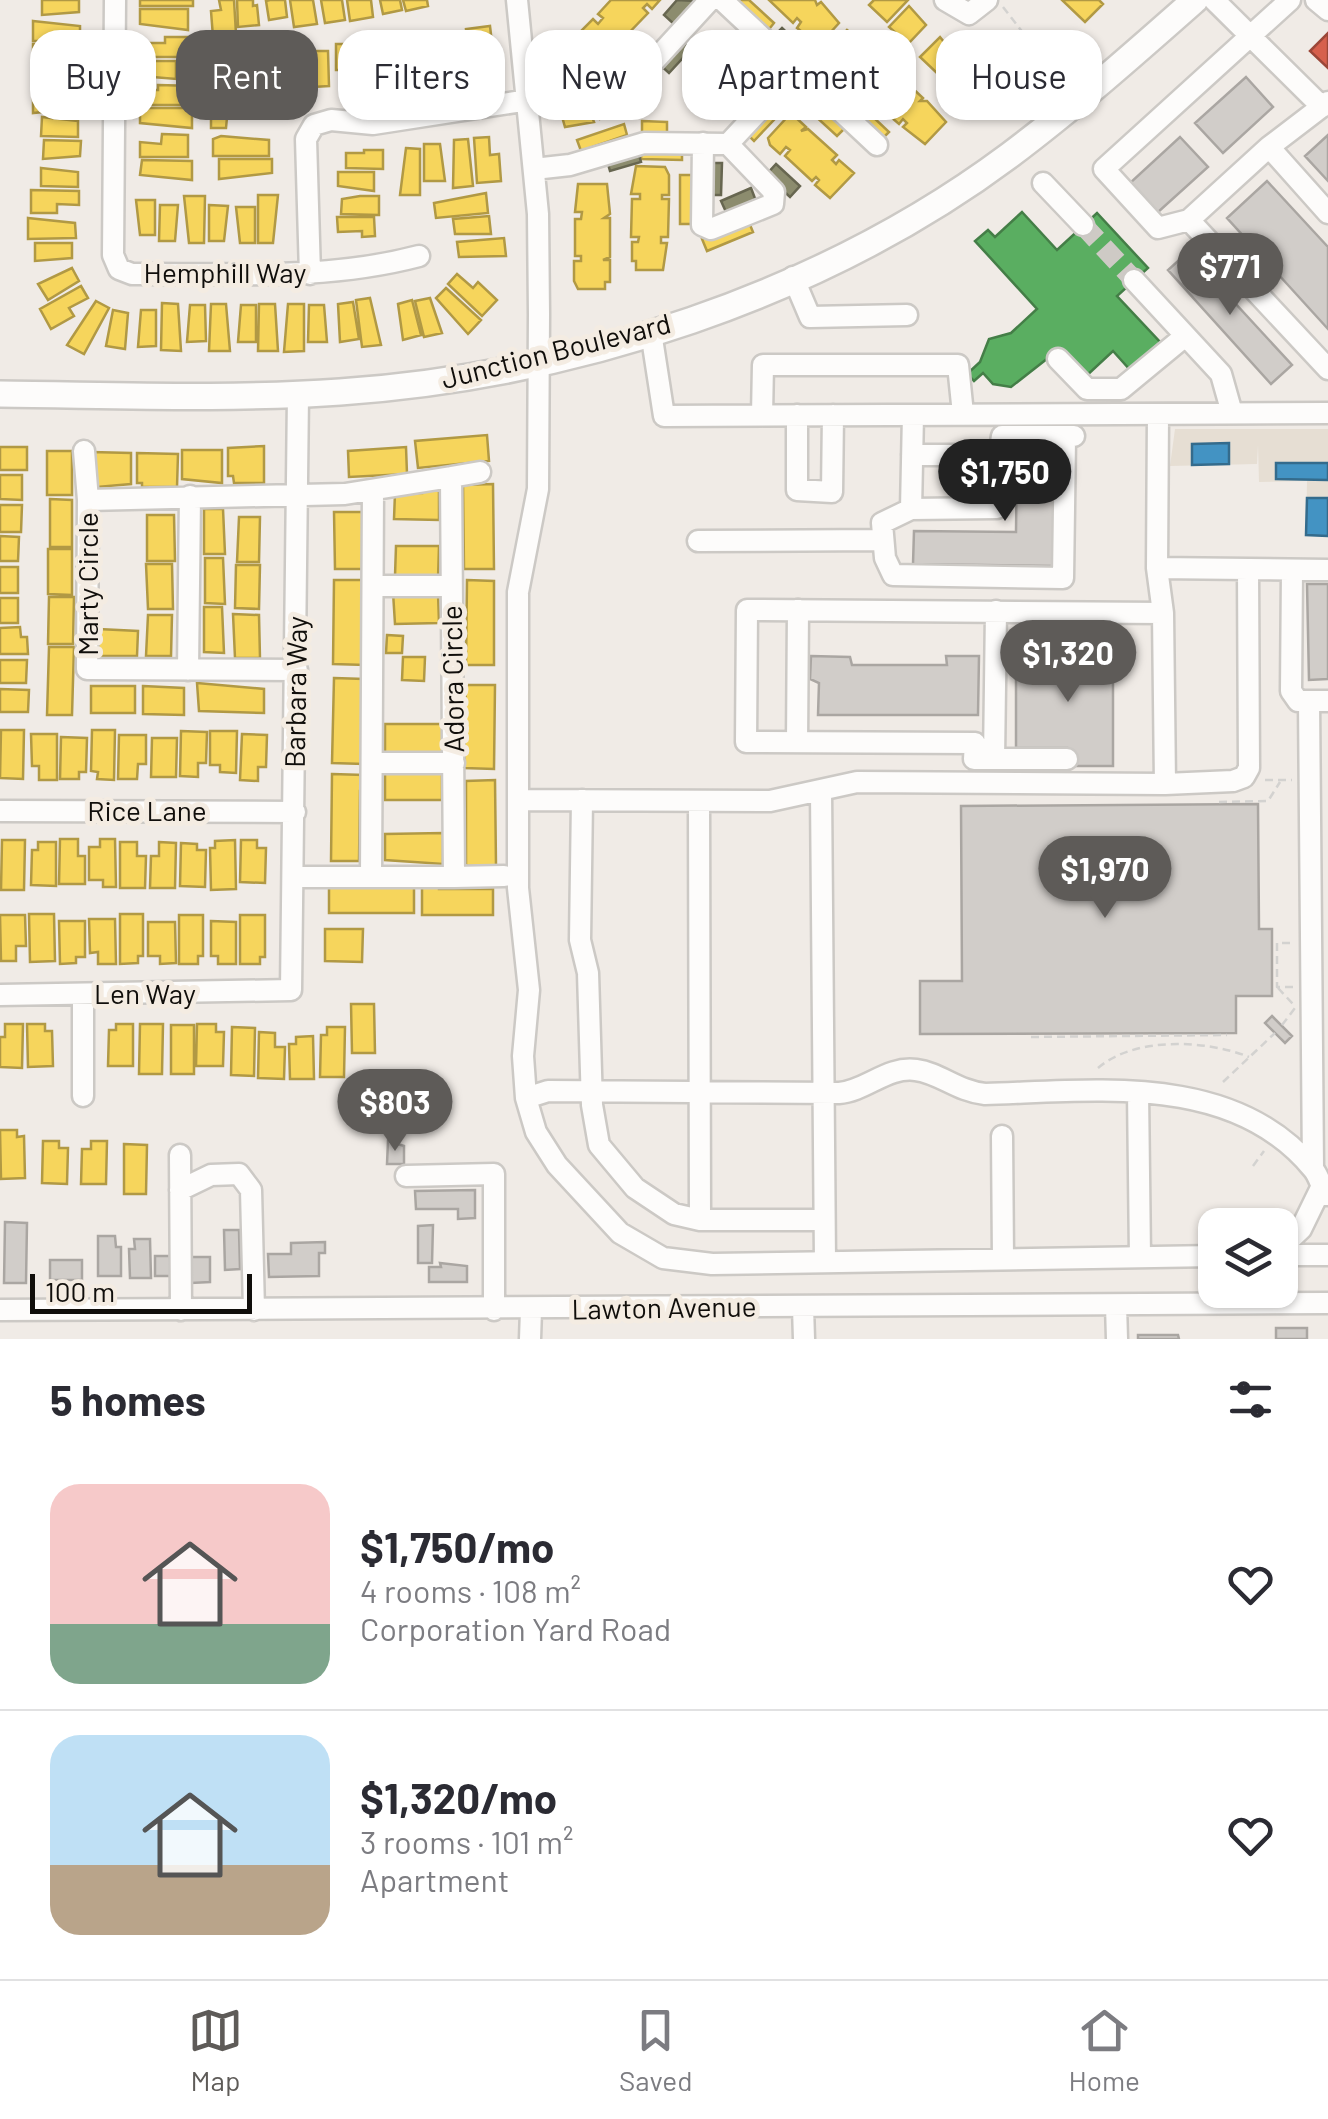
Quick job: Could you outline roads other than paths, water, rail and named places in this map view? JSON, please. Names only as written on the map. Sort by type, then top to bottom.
[{"type":"main road","name":"Junction Boulevard","points":[[0,394],[298,394],[474,377],[650,332],[792,277],[935,205],[1008,157],[1099,85],[1195,0]]},
{"type":"street","name":"Hemphill Way","points":[[114,0],[113,255],[120,269],[132,274],[310,274],[368,270],[419,256]]},
{"type":"street","points":[[518,0],[525,58]]},
{"type":"street","points":[[662,52],[710,0]]},
{"type":"street","points":[[722,0],[754,30]]},
{"type":"street","points":[[945,0],[969,14],[990,0]]},
{"type":"street","points":[[1214,0],[1251,36],[1325,105],[1270,147],[1189,220],[1158,228],[1104,169],[1251,36],[1290,0]]},
{"type":"street","points":[[1316,0],[1328,10]]},
{"type":"street","points":[[310,274],[306,139],[314,125],[332,120],[373,124],[525,101]]},
{"type":"street","points":[[531,120],[539,361],[537,512],[521,562],[518,592],[518,888],[529,990],[524,1056],[526,1098],[536,1132],[587,1202],[620,1233],[663,1258],[712,1264],[1198,1256]]},
{"type":"street","points":[[728,144],[750,120]]},
{"type":"street","points":[[850,120],[877,145]]},
{"type":"street","points":[[534,169],[570,165],[644,143],[728,144],[774,192],[773,204],[711,230],[702,226],[703,144]]},
{"type":"street","points":[[1270,147],[1328,213]]},
{"type":"street","points":[[1043,183],[1083,226]]},
{"type":"street","points":[[1189,220],[1328,369]]},
{"type":"street","points":[[792,277],[810,316],[907,315]]},
{"type":"street","points":[[1134,280],[1221,374],[1232,414]]},
{"type":"street","points":[[650,332],[664,416],[762,415],[833,438]]},
{"type":"street","points":[[1058,359],[1087,389],[1121,389],[1184,337]]},
{"type":"street","points":[[762,415],[763,365],[958,365],[963,414]]},
{"type":"street","name":"Barbara Way","points":[[290,990],[298,394]]},
{"type":"street","points":[[797,426],[833,415],[1328,413]]},
{"type":"street","points":[[912,454],[999,455],[1002,436],[1065,439],[1075,436],[1075,414]]},
{"type":"street","points":[[1158,414],[1165,784]]},
{"type":"street","points":[[797,426],[797,490],[832,492],[833,415]]},
{"type":"street","points":[[911,508],[913,415]]},
{"type":"street","points":[[997,508],[911,508],[882,524],[884,558],[893,575],[1063,578],[1065,439]]},
{"type":"street","points":[[84,451],[88,500]]},
{"type":"street","points":[[297,494],[373,490],[480,472]]},
{"type":"street","name":"Adora Circle","points":[[450,477],[454,877]]},
{"type":"street","points":[[372,877],[373,490]]},
{"type":"street","name":"Marty Circle","points":[[297,494],[88,500],[86,669],[297,670]]},
{"type":"street","points":[[188,670],[190,496]]},
{"type":"street","points":[[698,541],[883,540]]},
{"type":"street","points":[[1158,568],[1328,570]]},
{"type":"street","points":[[518,804],[582,800],[782,800],[857,782],[1165,784],[1244,778],[1249,768],[1248,569]]},
{"type":"street","points":[[1292,570],[1291,691],[1298,702],[1318,701],[1309,780],[1311,987],[1322,1182],[1298,1230]]},
{"type":"street","points":[[372,586],[451,586]]},
{"type":"street","points":[[1067,759],[974,759],[974,743],[746,742],[747,610],[1164,613]]},
{"type":"street","points":[[797,742],[798,610]]},
{"type":"street","points":[[994,759],[996,611]]},
{"type":"street","points":[[372,762],[454,763]]},
{"type":"street","points":[[821,790],[825,1261]]},
{"type":"street","points":[[582,800],[580,940],[588,973],[598,1145],[613,1165],[658,1206],[700,1220],[824,1220]]},
{"type":"street","points":[[699,801],[700,1220]]},
{"type":"street","name":"Rice Lane","points":[[0,811],[295,812]]},
{"type":"street","points":[[294,878],[504,876]]},
{"type":"street","name":"Len Way","points":[[0,995],[290,990]]},
{"type":"street","points":[[82,1096],[83,995]]},
{"type":"street","points":[[526,1098],[548,1091],[852,1092],[886,1074],[916,1070],[961,1090],[985,1094],[1138,1092],[1204,1099],[1246,1116],[1322,1182]]},
{"type":"street","points":[[1138,1092],[1140,1258]]},
{"type":"street","points":[[1002,1136],[1003,1259]]},
{"type":"street","points":[[180,1155],[181,1310]]},
{"type":"street","points":[[180,1190],[211,1175],[239,1174],[251,1190],[254,1310]]},
{"type":"street","points":[[406,1176],[494,1174],[494,1310]]},
{"type":"street","points":[[1298,1253],[1328,1255]]},
{"type":"street","name":"Lawton Avenue","points":[[0,1310],[531,1310],[1328,1302]]},
{"type":"street","points":[[1116,1305],[1117,1339]]},
{"type":"street","points":[[803,1307],[804,1339]]},
{"type":"street","points":[[530,1339],[531,1310]]},
{"type":"tunnel","points":[[1083,225],[1134,280]]}]
